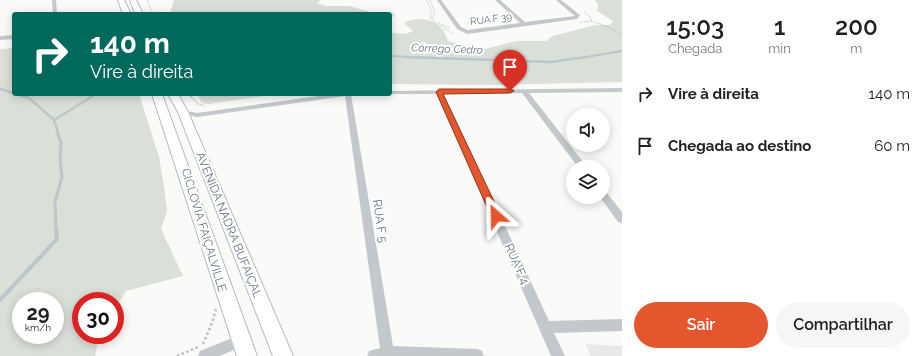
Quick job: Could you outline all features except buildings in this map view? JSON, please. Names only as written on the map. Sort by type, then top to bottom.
[{"type":"main road","points":[[121,0],[126,12]]},
{"type":"main road","points":[[132,0],[138,12]]},
{"type":"main road","name":"AVENIDA NADRA BUFAIÇAL","points":[[158,96],[247,356]]},
{"type":"main road","name":"AVENIDA NADRA BUFAIÇAL","points":[[175,96],[183,112],[283,356]]},
{"type":"street","points":[[54,0],[55,12]]},
{"type":"street","name":"RUA F 39","points":[[439,0],[458,28],[467,32],[524,24]]},
{"type":"street","name":"RUA F 39","points":[[497,0],[524,24]]},
{"type":"street","points":[[524,24],[575,18],[578,15],[558,0]]},
{"type":"street","points":[[0,38],[12,37]]},
{"type":"street","points":[[392,93],[619,90],[622,97]]},
{"type":"street","points":[[524,91],[578,160]]},
{"type":"street","name":"RUA F 4","points":[[439,92],[558,356]]},
{"type":"street","points":[[183,112],[197,115],[333,96]]},
{"type":"street","name":"RUA F 5","points":[[347,96],[380,354]]},
{"type":"street","points":[[610,203],[622,219]]},
{"type":"street","points":[[546,327],[622,325]]},
{"type":"street","points":[[205,356],[242,340]]},
{"type":"street","points":[[380,354],[477,356]]},
{"type":"path","points":[[147,0],[152,12]]},
{"type":"path","points":[[591,21],[606,26],[622,36]]},
{"type":"path","points":[[191,96],[198,104],[207,106]]},
{"type":"path","name":"CICLOVIA FAIÇALVILLE","points":[[177,356],[204,344],[207,332],[215,321],[216,303]]},
{"type":"shaded area","points":[[174,0],[321,0],[317,3],[327,6],[350,6],[370,12],[171,12]]},
{"type":"shaded area","points":[[595,0],[622,0],[622,82],[490,85],[392,84],[392,32],[402,34],[413,31],[404,23],[414,19],[430,20],[439,25],[445,33],[448,41],[482,50],[516,41],[546,41],[553,36],[595,25],[610,25],[613,21],[597,11],[598,5]]},
{"type":"shaded area","points":[[12,48],[12,96],[140,96],[159,157],[167,212],[161,229],[183,276],[126,291],[124,294],[124,292],[72,292],[72,344],[97,344],[95,356],[0,356],[0,49]]},
{"type":"shaded area","points":[[198,96],[263,96],[209,104],[202,103]]},
{"type":"shaded area","points":[[585,344],[622,346],[622,356],[591,356]]},
{"type":"waterway","name":"Córrego Cedro","points":[[586,57],[622,51]]},
{"type":"waterway","name":"Córrego Cedro","points":[[392,56],[425,58]]},
{"type":"waterway","name":"Córrego Cedro","points":[[404,57],[425,58]]},
{"type":"waterway","name":"Córrego Cedro","points":[[425,58],[551,62],[586,57]]},
{"type":"waterway","name":"Córrego Cedro","points":[[580,58],[586,57]]},
{"type":"waterway","name":"Córrego Cedro","points":[[425,58],[431,58]]},
{"type":"waterway","points":[[0,89],[12,92]]},
{"type":"waterway","points":[[22,96],[29,98],[54,120]]},
{"type":"waterway","name":"Córrego Cedro","points":[[54,120],[93,96]]},
{"type":"waterway","points":[[54,120],[58,132]]},
{"type":"waterway","points":[[56,229],[55,202],[62,177],[60,159],[61,143],[57,131]]},
{"type":"waterway","points":[[0,300],[57,239],[56,228]]},
{"type":"route","points":[[496,216],[439,92],[510,91]]}]
